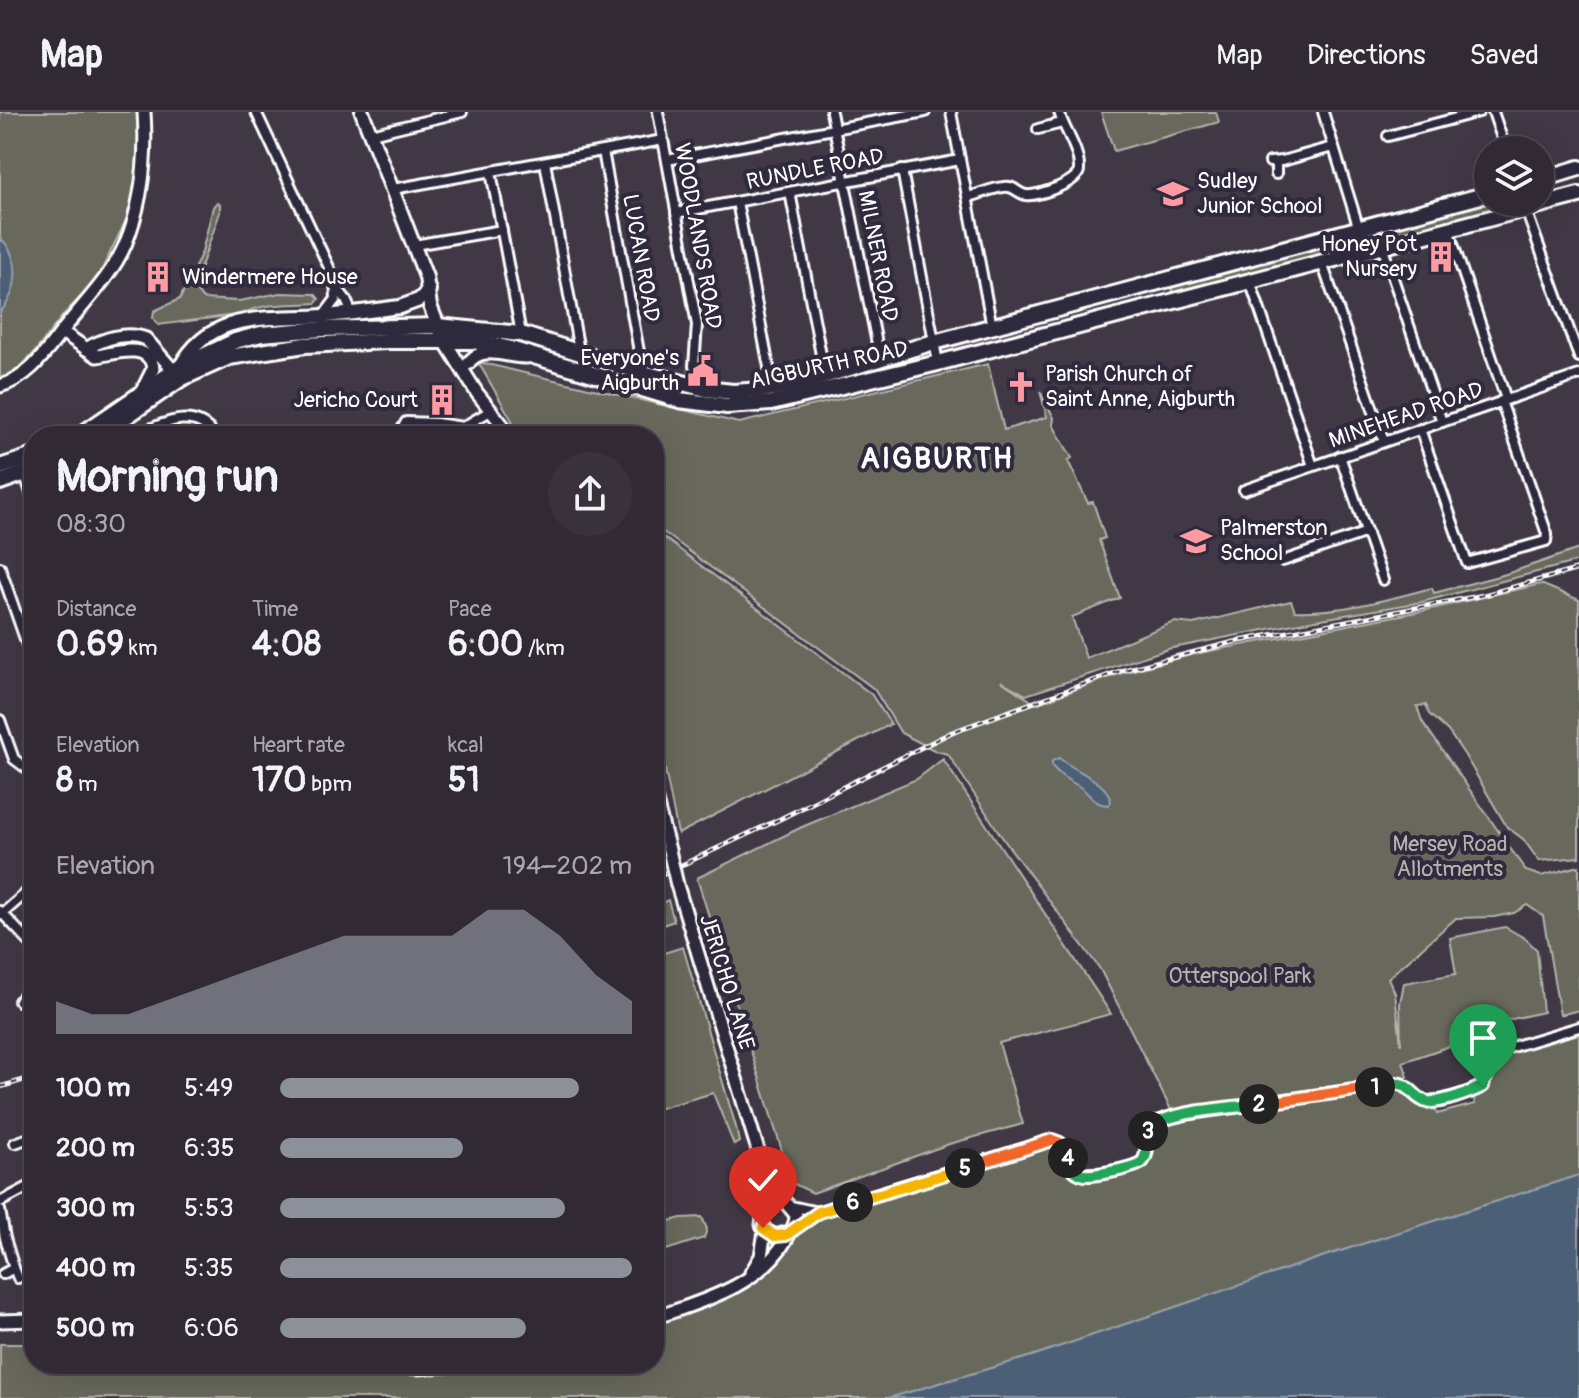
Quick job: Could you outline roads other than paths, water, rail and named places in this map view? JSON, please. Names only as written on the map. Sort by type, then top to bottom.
[{"type":"highway","points":[[1554,176],[1579,168]]},
{"type":"highway","name":"AIGBURTH ROAD","points":[[1554,200],[1579,195]]},
{"type":"highway","name":"AIGBURTH ROAD","points":[[94,426],[177,369],[235,341],[261,334],[322,329],[521,334],[640,372],[706,389],[733,392],[773,388],[1474,198]]},
{"type":"highway","name":"AIGBURTH ROAD","points":[[113,426],[196,369],[229,357],[305,345],[446,333],[507,348],[679,400],[727,406],[795,399],[1322,263],[1489,216]]},
{"type":"highway","points":[[0,467],[24,459]]},
{"type":"highway","points":[[0,482],[24,474]]},
{"type":"main road","points":[[362,112],[414,245],[429,290],[430,306],[446,333]]},
{"type":"main road","points":[[177,369],[191,348],[207,334],[236,322],[323,316],[409,305],[429,290]]},
{"type":"street","points":[[0,386],[19,379],[62,332],[100,285],[124,247],[143,189],[146,145],[144,112]]},
{"type":"street","points":[[256,112],[337,288],[352,313]]},
{"type":"street","points":[[371,134],[462,112]]},
{"type":"street","name":"WOODLANDS ROAD","points":[[659,112],[697,325],[694,366]]},
{"type":"street","name":"MILNER ROAD","points":[[831,112],[880,359]]},
{"type":"street","points":[[667,160],[925,112]]},
{"type":"street","points":[[951,112],[992,327]]},
{"type":"street","points":[[968,197],[1005,186],[1030,196],[1072,182],[1077,177],[1079,167],[1059,112]]},
{"type":"street","points":[[1323,112],[1360,230]]},
{"type":"street","points":[[1388,136],[1479,112]]},
{"type":"street","points":[[1493,112],[1501,136]]},
{"type":"street","points":[[1038,129],[1062,123]]},
{"type":"street","points":[[393,189],[663,140]]},
{"type":"street","points":[[1276,174],[1273,162],[1333,147]]},
{"type":"street","name":"LUCAN ROAD","points":[[603,151],[641,363],[640,372]]},
{"type":"street","name":"RUNDLE ROAD","points":[[676,213],[960,160]]},
{"type":"street","points":[[545,162],[579,351]]},
{"type":"street","points":[[902,170],[938,363]]},
{"type":"street","points":[[491,172],[521,334]]},
{"type":"street","points":[[790,192],[825,376]]},
{"type":"street","points":[[737,202],[773,388]]},
{"type":"street","points":[[1528,216],[1579,357]]},
{"type":"street","points":[[1420,429],[1467,563],[1546,541],[1547,534],[1448,229]]},
{"type":"street","points":[[414,245],[502,230]]},
{"type":"street","points":[[1382,246],[1442,422]]},
{"type":"street","points":[[1322,263],[1384,441]]},
{"type":"street","points":[[1250,281],[1313,466]]},
{"type":"street","points":[[323,316],[334,304],[337,288]]},
{"type":"street","points":[[62,332],[97,356],[129,351],[141,352],[149,357],[153,369],[139,395]]},
{"type":"street","points":[[446,333],[490,411],[503,426]]},
{"type":"street","points":[[86,349],[117,337],[139,336],[177,369]]},
{"type":"street","points":[[468,370],[473,356],[481,352],[516,358],[532,357]]},
{"type":"street","points":[[674,382],[683,378],[694,366]]},
{"type":"street","points":[[694,366],[697,382],[706,389]]},
{"type":"street","name":"MINEHEAD ROAD","points":[[1244,490],[1579,375]]},
{"type":"street","points":[[465,426],[490,411]]},
{"type":"street","points":[[126,417],[131,426]]},
{"type":"street","points":[[158,426],[183,419],[205,426]]},
{"type":"street","points":[[404,426],[406,422],[456,426]]},
{"type":"street","points":[[1340,456],[1383,580]]},
{"type":"street","points":[[1283,561],[1367,532]]},
{"type":"street","points":[[0,567],[24,636]]},
{"type":"street","points":[[0,720],[14,759],[24,763]]},
{"type":"street","name":"JERICHO LANE","points":[[664,840],[767,1180],[765,1207]]},
{"type":"street","points":[[24,894],[1,912],[24,936]]},
{"type":"street","points":[[19,1001],[24,995]]},
{"type":"street","points":[[765,1231],[780,1237],[819,1212],[1052,1140],[1060,1143],[1070,1166],[1086,1175],[1135,1166],[1146,1155],[1146,1134],[1151,1125],[1170,1117],[1400,1083],[1416,1097],[1434,1101],[1483,1086],[1488,1076],[1488,1062],[1495,1052],[1579,1027]]},
{"type":"street","points":[[13,1144],[24,1140]]},
{"type":"street","name":"JERICHO LANE","points":[[767,1180],[789,1204]]},
{"type":"street","points":[[0,1202],[24,1189]]},
{"type":"street","points":[[748,1277],[761,1256],[765,1231],[761,1221],[765,1207],[775,1201],[819,1212]]},
{"type":"street","points":[[664,1314],[713,1297],[769,1263],[791,1231],[796,1215],[789,1204]]},
{"type":"street","points":[[0,1210],[18,1278]]},
{"type":"street","points":[[3,1274],[14,1268]]},
{"type":"street","points":[[0,1321],[24,1320]]},
{"type":"water","points":[[0,237],[12,255],[15,275],[11,295],[0,313]]},
{"type":"water","points":[[1059,758],[1098,783],[1111,802],[1108,805],[1098,803],[1062,776],[1052,766],[1052,761]]},
{"type":"water","points":[[1579,1175],[1579,1398],[889,1398],[1032,1356],[1325,1256]]},
{"type":"railway","points":[[664,873],[952,732],[1120,671],[1234,642],[1484,595],[1579,569]]},
{"type":"railway","points":[[0,1087],[24,1080]]},
{"type":"place","name":"Sudley Junior School","points":[[1173,194]]},
{"type":"place","name":"Honey Pot Nursery","points":[[1441,257]]},
{"type":"place","name":"Windermere House","points":[[158,277]]},
{"type":"place","name":"Everyone's Aigburth","points":[[703,371]]},
{"type":"place","name":"Parish Church of Saint Anne, Aigburth","points":[[1021,387]]},
{"type":"place","name":"Jericho Court","points":[[442,400]]},
{"type":"place","name":"Palmerston School","points":[[1196,541]]},
{"type":"district","name":"AIGBURTH","points":[[937,458]]},
{"type":"park label","name":"Mersey Road Allotments","points":[[1450,856]]},
{"type":"park label","name":"Otterspool Park","points":[[1240,976]]}]
